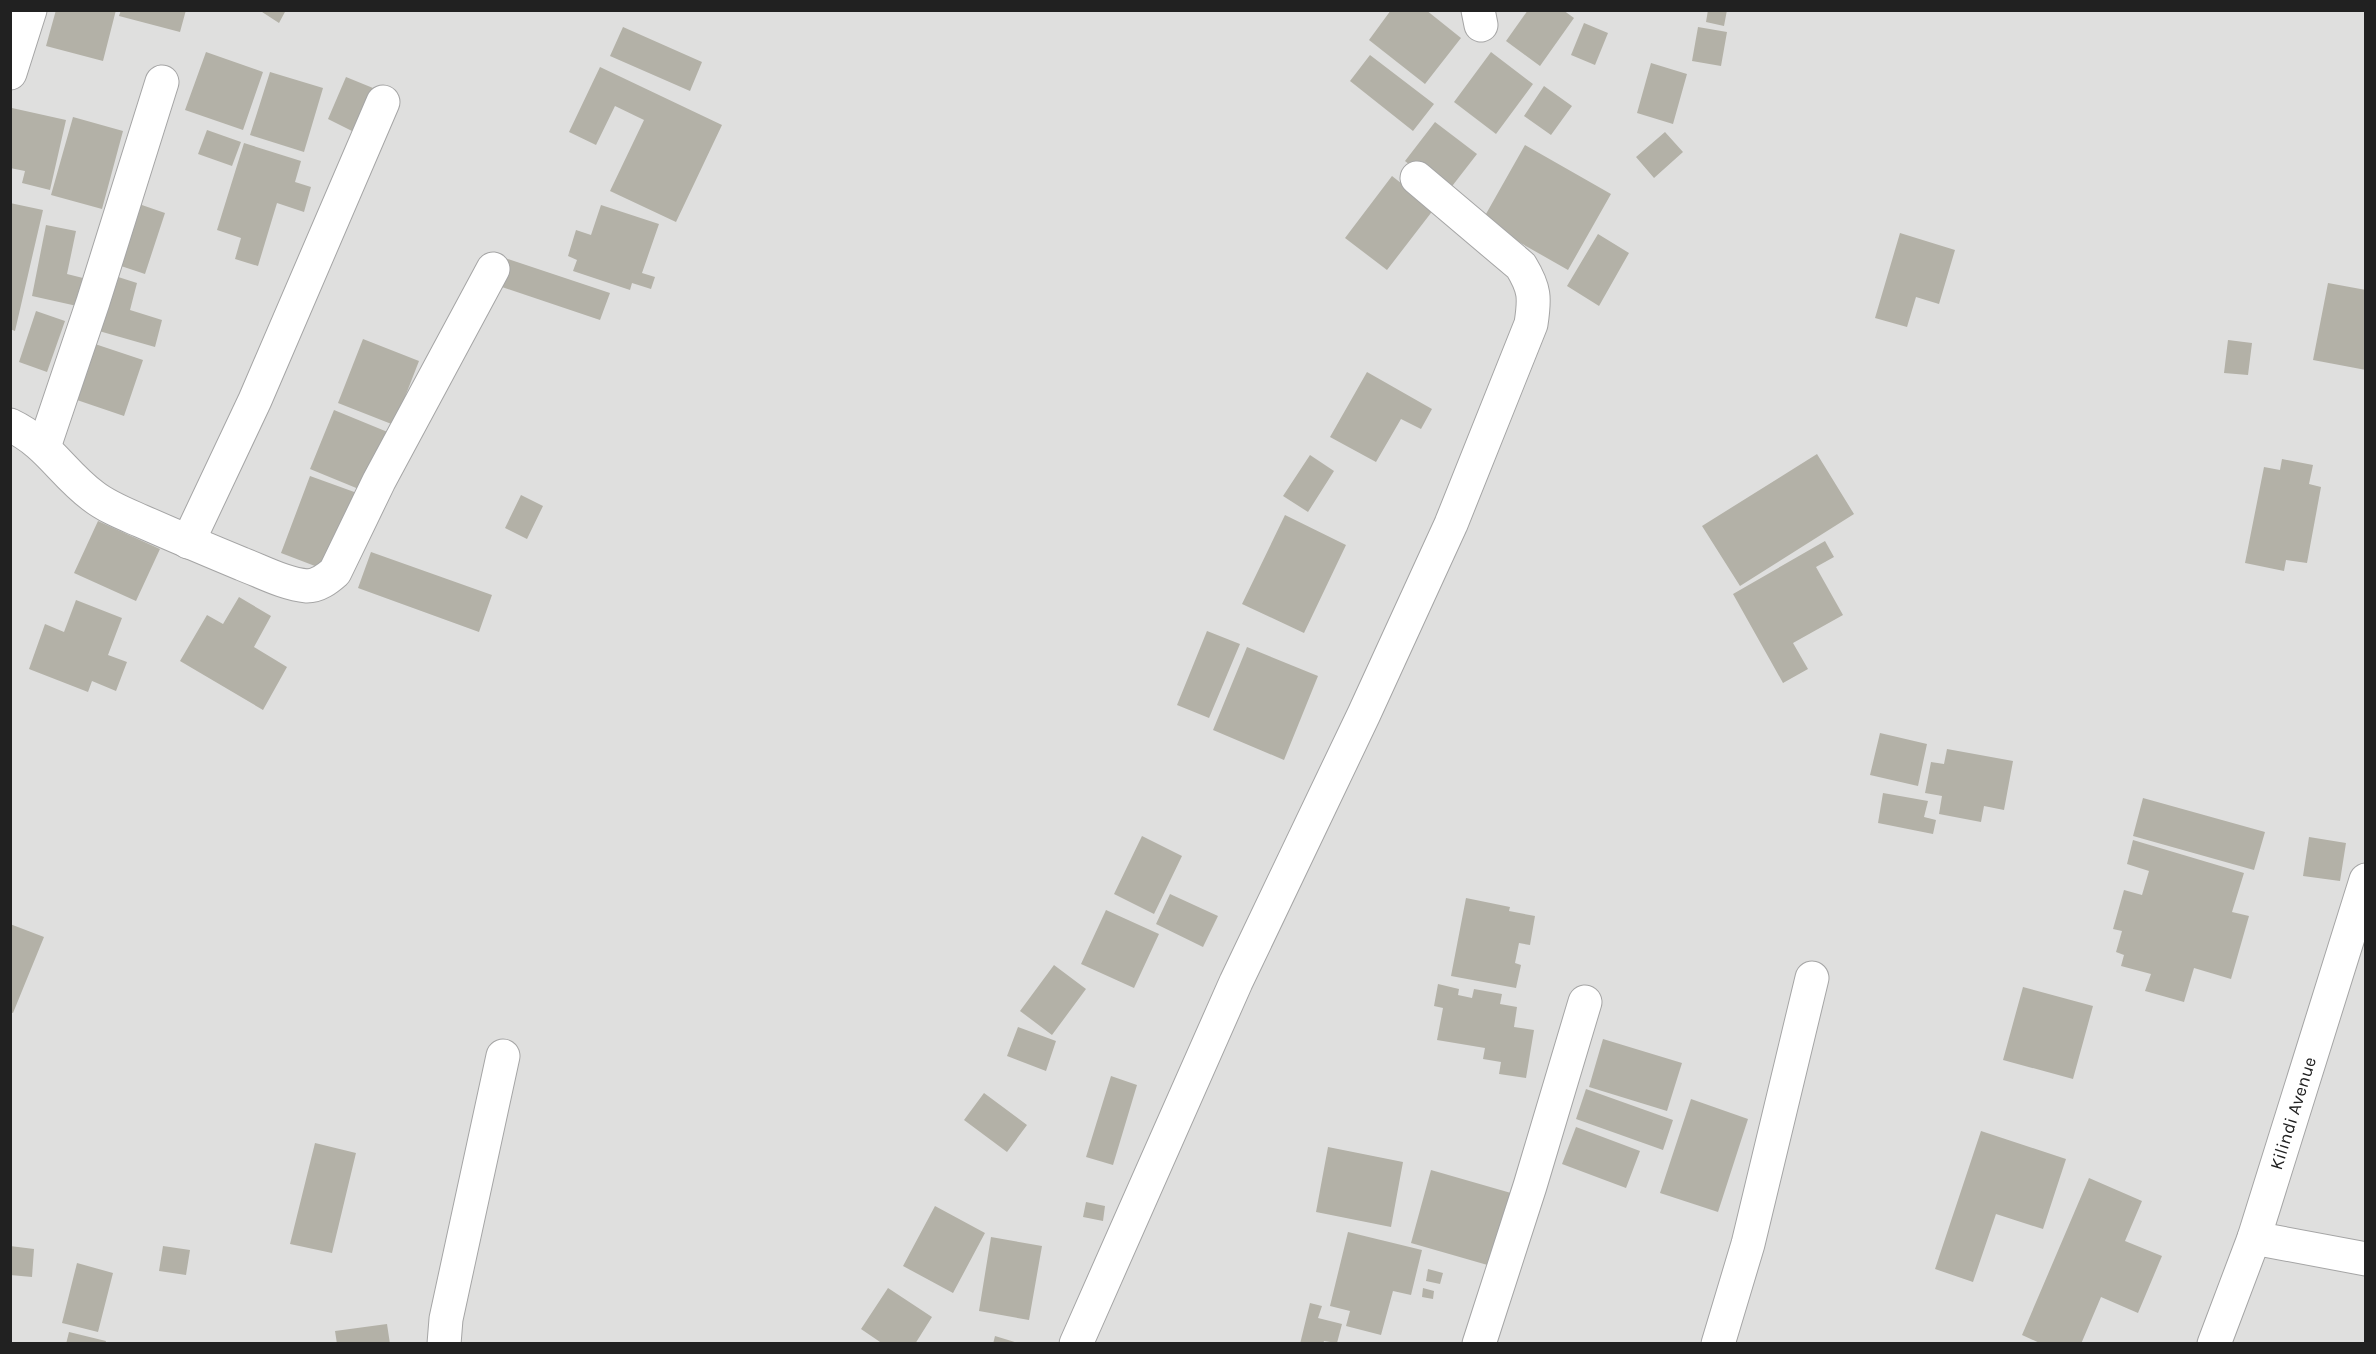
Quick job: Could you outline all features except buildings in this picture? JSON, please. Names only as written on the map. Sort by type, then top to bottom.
[{"type":"street","points":[[10,73],[30,10]]},
{"type":"street","points":[[44,447],[93,302],[162,82]]},
{"type":"street","points":[[188,542],[255,400],[383,102]]},
{"type":"street","points":[[1076,1344],[1236,982],[1364,714],[1451,524],[1531,324],[1535,299],[1531,283],[1521,266],[1416,178]]},
{"type":"street","points":[[10,424],[27,433],[44,447],[72,479],[94,498],[188,542],[290,583],[310,586],[324,581],[335,572],[380,481],[494,270]]},
{"type":"street","name":"Kilindi Avenue","points":[[2214,1344],[2254,1238],[2366,880]]},
{"type":"street","points":[[1718,1344],[1748,1244],[1812,978]]},
{"type":"street","points":[[1479,1344],[1585,1002]]},
{"type":"street","points":[[444,1344],[446,1319],[503,1056]]},
{"type":"street","points":[[2254,1238],[2366,1259]]},
{"type":"shaded area","points":[[11,11],[2365,11],[2365,1343],[11,1343]]}]
